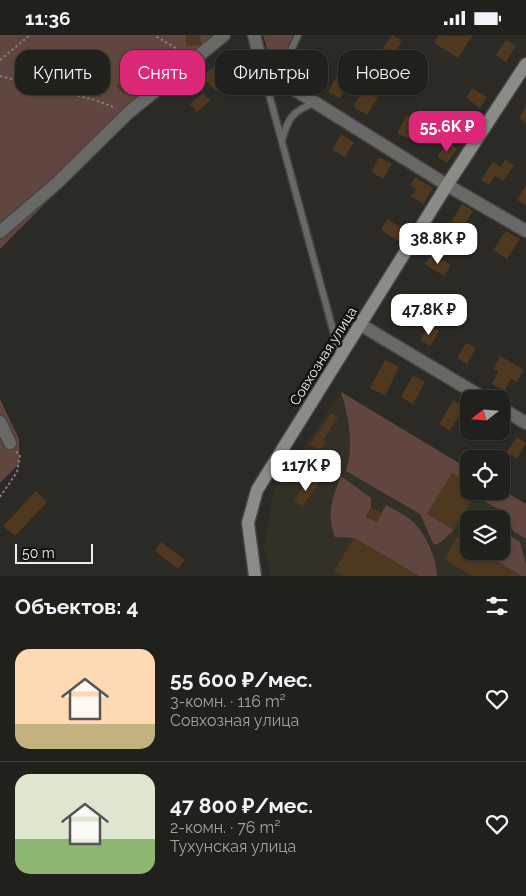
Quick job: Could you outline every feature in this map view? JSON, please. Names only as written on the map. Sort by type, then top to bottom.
[{"type":"main road","name":"Совхозная улица","points":[[255,576],[248,523],[257,490],[447,185],[526,64]]},
{"type":"street","points":[[205,50],[224,35]]},
{"type":"street","points":[[254,35],[258,50]]},
{"type":"street","points":[[2,227],[57,183],[128,113],[150,95]]},
{"type":"street","points":[[302,95],[447,185],[526,231]]},
{"type":"street","points":[[360,325],[470,390]]},
{"type":"street","points":[[510,414],[526,423]]},
{"type":"street","points":[[0,422],[10,443]]},
{"type":"lane","points":[[291,50],[298,35]]},
{"type":"lane","points":[[270,96],[340,357]]},
{"type":"lane","points":[[282,140],[286,123],[299,109],[315,103]]},
{"type":"path","points":[[0,60],[30,35]]},
{"type":"path","points":[[154,35],[176,50]]},
{"type":"path","points":[[0,76],[96,100],[128,113]]},
{"type":"path","points":[[0,497],[17,472],[20,456],[10,443]]},
{"type":"shaded area","points":[[0,35],[212,35],[197,50],[120,50],[120,95],[153,95],[0,249]]},
{"type":"shaded area","points":[[263,35],[295,35],[286,50],[267,50]]},
{"type":"shaded area","points":[[341,392],[460,464],[460,500],[510,500],[510,494],[526,504],[526,576],[271,576],[264,547],[274,491]]},
{"type":"shaded area","points":[[341,392],[460,464],[460,478],[452,473],[428,514],[454,530],[441,542],[434,545],[420,514],[346,471],[350,441]]},
{"type":"shaded area","points":[[0,399],[19,439],[19,464],[0,483]]},
{"type":"shaded area","points":[[341,476],[371,498],[371,507],[366,517],[377,522],[386,505],[413,522],[424,535],[432,552],[437,576],[419,576],[354,538],[335,537],[332,528],[331,506]]},
{"type":"shaded area","points":[[510,494],[526,504],[526,539],[513,531],[510,522],[510,510],[500,510],[482,500],[510,500]]},
{"type":"shaded area","points":[[510,536],[520,542],[526,564],[526,576],[521,576],[495,560],[510,560]]},
{"type":"building","points":[[186,35],[200,35],[201,45],[186,46]]},
{"type":"building","points":[[392,35],[402,41],[396,50],[382,50]]},
{"type":"building","points":[[439,35],[473,35],[458,58],[434,43]]},
{"type":"building","points":[[506,40],[516,46],[506,62],[496,55]]},
{"type":"building","points":[[212,68],[215,71],[215,90],[205,80],[205,74]]},
{"type":"building","points":[[338,74],[338,95],[342,95],[340,98],[328,92]]},
{"type":"building","points":[[472,88],[487,97],[480,108],[466,98]]},
{"type":"building","points":[[201,95],[205,95],[210,101],[197,112],[190,104]]},
{"type":"building","points":[[360,95],[374,95],[378,97],[367,115],[353,107]]},
{"type":"building","points":[[526,106],[526,123],[519,118]]},
{"type":"building","points":[[407,115],[418,122],[409,139],[397,133]]},
{"type":"building","points":[[341,134],[354,142],[345,157],[332,150]]},
{"type":"building","points":[[448,142],[457,149],[447,163],[437,156]]},
{"type":"building","points":[[379,157],[392,164],[383,179],[371,172]]},
{"type":"building","points":[[505,160],[514,165],[503,181],[495,176],[489,185],[481,180],[493,162],[501,167]]},
{"type":"building","points":[[415,177],[433,188],[423,204],[411,196],[416,189],[410,185]]},
{"type":"building","points":[[526,185],[526,205],[517,200]]},
{"type":"building","points":[[462,204],[473,211],[460,232],[449,225]]},
{"type":"building","points":[[387,219],[405,230],[398,241],[381,230]]},
{"type":"building","points":[[506,231],[520,239],[507,259],[493,250]]},
{"type":"building","points":[[432,253],[451,265],[444,276],[425,264]]},
{"type":"building","points":[[399,302],[412,310],[405,322],[392,315]]},
{"type":"building","points":[[429,325],[439,331],[430,346],[420,340]]},
{"type":"building","points":[[466,343],[476,348],[467,364],[457,358]]},
{"type":"building","points":[[500,356],[524,370],[517,382],[511,379],[505,390],[502,390],[492,384],[498,372],[493,369]]},
{"type":"building","points":[[385,360],[399,367],[385,396],[370,388]]},
{"type":"building","points":[[413,375],[425,382],[413,404],[401,397]]},
{"type":"building","points":[[454,400],[460,404],[460,414],[450,431],[439,424]]},
{"type":"building","points":[[331,413],[338,417],[323,440],[326,442],[320,450],[310,444]]},
{"type":"building","points":[[517,437],[526,443],[517,459],[510,454],[510,450],[508,450]]},
{"type":"building","points":[[452,473],[460,478],[460,500],[472,500],[466,510],[460,510],[460,520],[454,530],[427,514]]},
{"type":"building","points":[[310,477],[319,483],[302,507],[294,501]]},
{"type":"building","points":[[36,491],[47,502],[15,536],[3,526]]},
{"type":"building","points":[[371,507],[382,513],[377,522],[366,516]]},
{"type":"building","points":[[457,537],[460,539],[460,560],[495,560],[521,576],[472,576],[444,559]]},
{"type":"building","points":[[354,538],[419,576],[343,576],[334,571]]},
{"type":"building","points":[[161,542],[185,560],[178,569],[155,551]]}]
